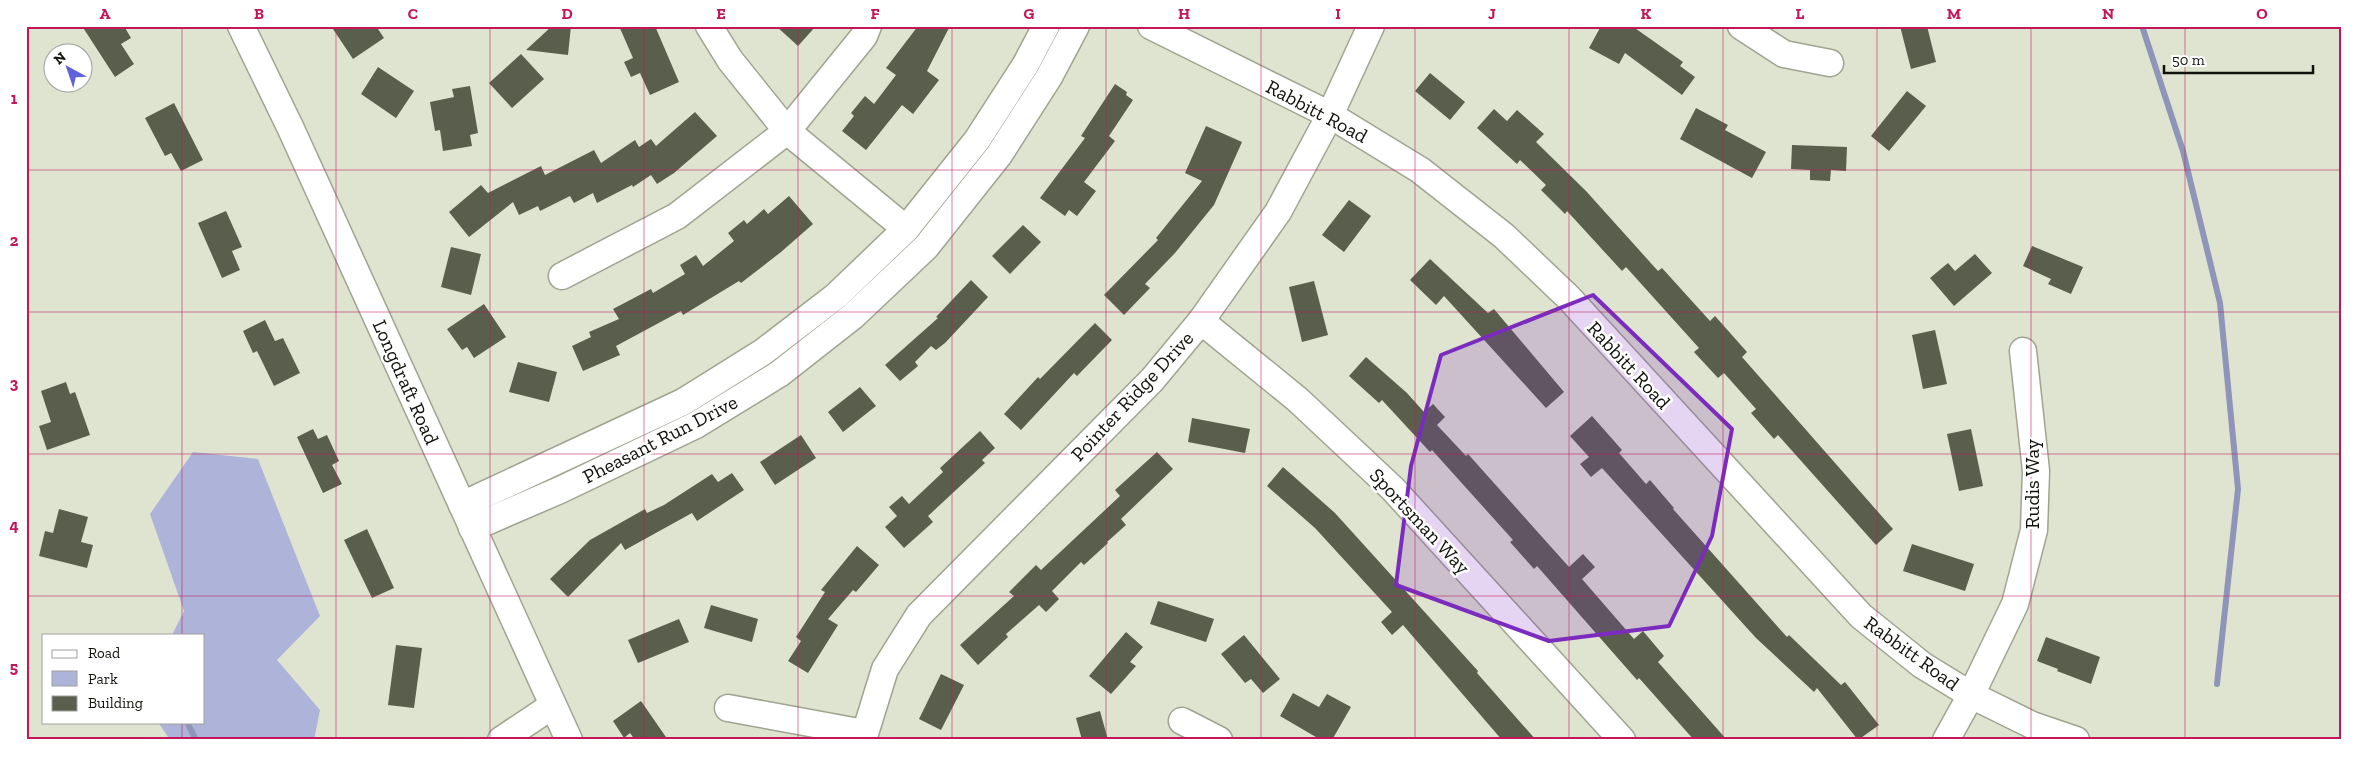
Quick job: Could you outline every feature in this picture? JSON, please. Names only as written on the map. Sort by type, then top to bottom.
[{"type":"street","name":"Longdraft Road","points":[[241,26],[291,129],[569,740]]},
{"type":"street","points":[[710,26],[730,60],[788,131],[906,229]]},
{"type":"street","points":[[562,276],[676,216],[788,131],[864,36],[868,26]]},
{"type":"street","name":"Pheasant Run Drive","points":[[467,516],[683,402],[763,352],[836,296],[906,229],[977,140],[1026,64],[1046,26]]},
{"type":"street","name":"Pheasant Run Drive","points":[[467,516],[560,490],[696,425],[779,374],[853,316],[926,247],[1000,155],[1049,77],[1076,26]]},
{"type":"street","name":"Rabbitt Road","points":[[1151,26],[1330,115],[1420,170],[1504,236],[1568,298],[1861,616],[1922,665],[1971,695],[2032,725],[2076,740]]},
{"type":"street","name":"Pointer Ridge Drive","points":[[864,736],[885,669],[919,615],[1152,380],[1200,321],[1278,212],[1330,115],[1371,26]]},
{"type":"street","points":[[1741,26],[1784,54],[1830,63]]},
{"type":"street","name":"Sportsman Way","points":[[1200,321],[1297,400],[1393,489],[1614,737]]},
{"type":"street","name":"Rudis Way","points":[[1971,695],[2015,604],[2034,530],[2036,471],[2023,352]]},
{"type":"street","points":[[1946,740],[1971,695]]},
{"type":"street","points":[[501,740],[552,706]]},
{"type":"street","points":[[728,708],[864,736]]},
{"type":"street","points":[[1182,721],[1219,740]]},
{"type":"highlighted area","points":[[1593,295],[1732,429],[1712,536],[1669,626],[1549,641],[1396,585],[1411,466],[1441,355]]},
{"type":"green space","points":[[193,452],[258,459],[320,616],[277,660],[320,710],[314,740],[170,740],[159,724],[205,724],[205,634],[172,634],[184,611],[150,514]]},
{"type":"building","points":[[82,26],[124,26],[131,38],[121,44],[134,64],[115,77]]},
{"type":"building","points":[[331,26],[376,26],[384,38],[353,59]]},
{"type":"building","points":[[552,26],[571,26],[568,55],[526,50]]},
{"type":"building","points":[[619,26],[655,26],[679,82],[650,95],[640,73],[631,77],[624,62],[633,58]]},
{"type":"building","points":[[776,26],[816,26],[798,46]]},
{"type":"building","points":[[918,26],[950,26],[927,71],[939,80],[913,114],[902,105],[866,150],[842,131],[854,116],[851,113],[865,96],[874,104],[896,75],[886,68]]},
{"type":"building","points":[[1601,26],[1632,26],[1683,62],[1680,66],[1695,77],[1682,95],[1625,53],[1619,64],[1589,48]]},
{"type":"building","points":[[1900,26],[1927,26],[1936,62],[1911,69]]},
{"type":"building","points":[[521,54],[544,79],[512,108],[489,83]]},
{"type":"building","points":[[378,67],[414,91],[396,118],[361,94]]},
{"type":"building","points":[[1430,73],[1465,102],[1450,120],[1415,91]]},
{"type":"building","points":[[1115,84],[1127,92],[1126,95],[1133,100],[1109,136],[1115,141],[1084,182],[1096,191],[1077,216],[1069,210],[1065,216],[1040,198],[1085,138],[1081,136]]},
{"type":"building","points":[[470,86],[478,133],[470,135],[472,146],[443,151],[440,130],[435,131],[430,102],[454,97],[452,89]]},
{"type":"building","points":[[1907,91],[1926,106],[1889,151],[1871,136]]},
{"type":"building","points":[[174,103],[203,160],[181,171],[171,153],[165,156],[145,118]]},
{"type":"building","points":[[1696,108],[1728,125],[1725,130],[1766,152],[1752,178],[1680,139]]},
{"type":"building","points":[[1494,109],[1507,121],[1517,110],[1544,134],[1536,142],[1586,191],[1658,271],[1662,268],[1710,321],[1715,316],[1747,352],[1742,357],[1893,529],[1876,545],[1778,435],[1774,439],[1751,413],[1756,409],[1724,373],[1718,378],[1694,352],[1699,348],[1626,267],[1622,271],[1567,211],[1565,214],[1541,190],[1546,185],[1520,160],[1517,164],[1477,128]]},
{"type":"building","points":[[695,112],[717,136],[674,173],[657,184],[651,175],[633,187],[632,185],[597,203],[593,193],[574,203],[570,196],[540,211],[538,206],[519,215],[513,202],[469,237],[449,212],[481,185],[488,193],[541,166],[545,175],[594,150],[601,163],[635,140],[639,147],[651,139],[656,146]]},
{"type":"building","points":[[1206,126],[1242,142],[1214,205],[1175,253],[1145,284],[1150,288],[1124,315],[1104,295],[1158,240],[1156,238],[1202,181],[1185,173]]},
{"type":"building","points":[[1792,145],[1847,147],[1846,171],[1831,170],[1830,181],[1810,180],[1810,170],[1791,169]]},
{"type":"building","points":[[789,196],[813,224],[781,252],[741,283],[739,281],[683,315],[681,311],[616,346],[620,355],[583,371],[572,346],[591,337],[589,332],[619,319],[613,309],[651,289],[653,293],[685,274],[680,265],[696,255],[703,266],[734,241],[728,233],[744,220],[747,224],[764,209],[768,214]]},
{"type":"building","points":[[1349,200],[1371,216],[1344,252],[1322,235]]},
{"type":"building","points":[[226,211],[242,247],[232,251],[240,270],[222,278],[198,223]]},
{"type":"building","points":[[1023,225],[1041,242],[1010,274],[992,256]]},
{"type":"building","points":[[2032,246],[2083,267],[2071,294],[2048,284],[2051,279],[2023,266]]},
{"type":"building","points":[[451,247],[481,254],[471,295],[441,287]]},
{"type":"building","points":[[1975,254],[1992,273],[1954,306],[1930,278],[1948,263],[1955,271]]},
{"type":"building","points":[[1430,259],[1488,313],[1494,309],[1564,392],[1546,408],[1444,296],[1436,305],[1410,280]]},
{"type":"building","points":[[971,280],[988,297],[945,343],[936,350],[931,346],[915,362],[918,366],[900,381],[885,365],[938,318],[936,317]]},
{"type":"building","points":[[1314,281],[1328,335],[1302,342],[1289,287]]},
{"type":"building","points":[[484,304],[506,337],[474,358],[467,347],[462,350],[447,329]]},
{"type":"building","points":[[265,320],[275,341],[283,338],[300,373],[274,386],[257,351],[253,353],[243,331]]},
{"type":"building","points":[[1095,323],[1112,340],[1077,376],[1074,373],[1021,430],[1004,414],[1038,377],[1040,379]]},
{"type":"building","points":[[1935,330],[1947,384],[1923,389],[1912,335]]},
{"type":"building","points":[[1366,357],[1407,393],[1424,412],[1433,404],[1445,417],[1437,425],[1466,456],[1468,454],[1569,567],[1583,554],[1595,567],[1582,579],[1634,639],[1643,631],[1664,656],[1658,662],[1727,740],[1694,740],[1639,678],[1637,680],[1537,566],[1534,569],[1510,542],[1513,540],[1432,450],[1430,452],[1382,400],[1379,403],[1349,376]]},
{"type":"building","points":[[518,362],[557,372],[549,402],[509,392]]},
{"type":"building","points":[[66,382],[70,394],[75,392],[90,435],[47,450],[39,426],[51,422],[41,391]]},
{"type":"building","points":[[860,387],[876,406],[843,432],[828,412]]},
{"type":"building","points":[[1592,416],[1622,450],[1619,453],[1646,484],[1650,480],[1673,509],[1787,637],[1789,635],[1841,685],[1845,682],[1879,725],[1858,740],[1817,688],[1814,692],[1756,638],[1602,468],[1591,477],[1580,464],[1589,457],[1570,436]]},
{"type":"building","points":[[1192,418],[1250,429],[1245,453],[1188,442]]},
{"type":"building","points":[[313,429],[318,439],[327,435],[339,461],[332,465],[342,484],[323,493],[297,437]]},
{"type":"building","points":[[1971,429],[1983,486],[1959,491],[1947,434]]},
{"type":"building","points":[[980,431],[995,448],[982,460],[985,463],[928,516],[933,522],[904,548],[885,527],[897,516],[889,507],[902,496],[909,504],[943,472],[940,468]]},
{"type":"building","points":[[801,435],[816,458],[775,485],[760,462]]},
{"type":"building","points":[[1157,452],[1173,469],[1121,519],[1126,525],[1084,565],[1081,562],[1052,591],[1059,599],[1046,612],[1039,605],[1006,634],[1008,637],[978,665],[960,645],[1014,596],[1009,592],[1036,565],[1041,570],[1120,496],[1115,490]]},
{"type":"building","points":[[1283,467],[1335,513],[1478,671],[1477,673],[1536,740],[1502,740],[1403,625],[1392,635],[1381,622],[1392,612],[1315,528],[1267,486]]},
{"type":"building","points":[[732,473],[744,490],[697,521],[692,513],[625,550],[621,543],[568,597],[550,579],[590,540],[645,509],[647,513],[664,505],[712,474],[718,482]]},
{"type":"building","points":[[59,509],[88,517],[81,542],[93,545],[87,568],[39,556],[45,531],[53,533]]},
{"type":"building","points":[[367,529],[394,588],[372,598],[344,540]]},
{"type":"building","points":[[1912,544],[1974,564],[1965,591],[1903,571]]},
{"type":"building","points":[[857,546],[879,565],[856,592],[853,590],[828,619],[838,625],[808,673],[788,661],[801,641],[796,637],[825,592],[821,590]]},
{"type":"building","points":[[1158,601],[1214,619],[1206,642],[1150,624]]},
{"type":"building","points":[[711,605],[758,619],[752,642],[704,628]]},
{"type":"building","points":[[679,619],[689,642],[638,663],[628,640]]},
{"type":"building","points":[[1126,632],[1143,647],[1130,662],[1136,666],[1111,694],[1089,676]]},
{"type":"building","points":[[1244,635],[1280,679],[1263,693],[1251,679],[1245,683],[1221,654]]},
{"type":"building","points":[[2046,637],[2100,657],[2091,684],[2037,661]]},
{"type":"building","points":[[396,645],[422,648],[414,708],[388,705]]},
{"type":"building","points":[[941,674],[964,685],[941,730],[919,719]]},
{"type":"building","points":[[1293,693],[1319,707],[1327,694],[1351,707],[1332,740],[1321,740],[1280,716]]},
{"type":"building","points":[[641,701],[668,740],[635,740],[630,733],[624,738],[613,721]]},
{"type":"building","points":[[1100,711],[1108,740],[1082,740],[1076,718]]},
{"type":"waterway","points":[[2142,26],[2183,151],[2220,303],[2238,489],[2217,684]]},
{"type":"waterway","points":[[188,724],[196,740]]}]
